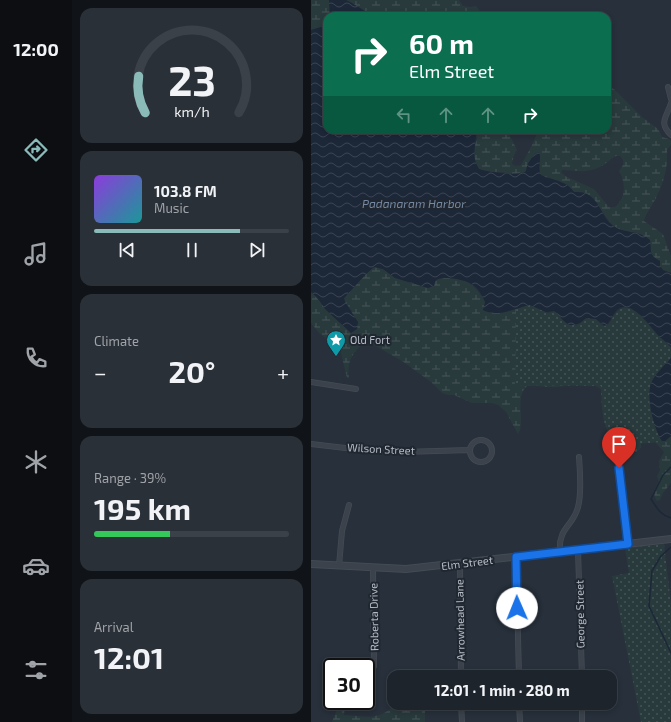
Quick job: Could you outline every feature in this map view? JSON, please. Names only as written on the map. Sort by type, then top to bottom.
[{"type":"street","points":[[667,87],[671,99]]},
{"type":"street","points":[[671,103],[665,116],[664,124],[666,130],[671,135]]},
{"type":"street","points":[[311,382],[356,389]]},
{"type":"street","points":[[483,440],[491,447],[492,454],[490,458],[484,462],[477,462],[471,457],[469,450],[473,443],[483,440]]},
{"type":"street","name":"Wilson Street","points":[[311,444],[371,451],[404,452],[469,450]]},
{"type":"street","points":[[617,453],[628,544]]},
{"type":"street","points":[[560,552],[560,537],[575,514],[579,504],[579,457]]},
{"type":"street","points":[[339,566],[342,530],[349,505]]},
{"type":"street","name":"Elm Street","points":[[311,564],[406,570],[671,539]]},
{"type":"street","name":"George Street","points":[[578,550],[582,670]]},
{"type":"street","points":[[516,557],[519,670]]},
{"type":"street","name":"Arrowhead Lane","points":[[460,564],[461,670]]},
{"type":"street","name":"Roberta Drive","points":[[373,568],[374,658]]},
{"type":"street","points":[[461,710],[462,722]]},
{"type":"street","points":[[519,710],[520,722]]},
{"type":"street","points":[[582,710],[582,722]]},
{"type":"green space","points":[[311,0],[329,0],[330,12],[323,12],[323,27],[311,30]]},
{"type":"green space","points":[[345,0],[459,0],[463,6],[476,6],[480,11],[366,12]]},
{"type":"green space","points":[[611,88],[642,117],[658,129],[662,137],[671,141],[671,145],[667,150],[667,163],[663,181],[644,221],[663,234],[671,256],[671,273],[663,270],[660,266],[660,261],[652,256],[651,251],[637,233],[619,229],[612,225],[586,193],[574,192],[564,184],[541,175],[539,172],[540,159],[536,153],[527,165],[527,171],[524,173],[510,174],[502,172],[487,172],[479,169],[473,151],[477,139],[476,134],[509,134],[517,150],[512,164],[516,166],[522,164],[536,135],[611,134]],"holes":[[[616,156],[620,156],[623,160],[623,165],[619,171],[623,180],[624,190],[619,203],[615,207],[609,207],[594,189],[565,176],[561,172],[562,170],[585,171],[595,169]]]},
{"type":"green space","points":[[374,267],[383,269],[389,273],[435,281],[450,278],[465,281],[481,294],[494,313],[516,308],[671,347],[671,358],[665,364],[650,397],[650,408],[659,432],[665,441],[671,436],[671,483],[663,493],[660,500],[657,501],[654,494],[659,481],[657,476],[660,470],[659,461],[664,452],[654,441],[641,442],[641,448],[636,452],[621,442],[602,390],[597,387],[586,384],[552,387],[527,386],[521,397],[521,423],[518,434],[506,412],[498,405],[492,403],[472,403],[454,395],[442,393],[431,382],[402,361],[374,345],[361,345],[352,356],[349,363],[349,378],[347,378],[340,349],[320,334],[311,323],[311,292],[340,323],[352,311],[345,302],[344,298]]},
{"type":"green space","points":[[530,305],[548,313],[554,311],[579,323],[586,318],[596,319],[603,326],[609,324],[615,314],[626,307],[638,313],[671,347],[671,358],[660,370],[652,383],[649,397],[651,413],[662,442],[623,445],[623,448],[616,443],[610,436],[604,421],[601,386],[515,385],[516,308]]},
{"type":"green space","points":[[664,544],[671,603],[671,722],[641,722],[612,576],[629,573],[625,548]]},
{"type":"green space","points":[[337,710],[344,710],[344,715],[366,717],[384,713],[388,710],[425,710],[425,722],[332,722]]},
{"type":"water","points":[[329,0],[346,0],[366,12],[330,12]]},
{"type":"water","name":"Padanaram Harbor","points":[[323,26],[323,134],[476,134],[474,155],[479,169],[503,173],[517,174],[526,171],[530,161],[539,152],[539,169],[541,175],[564,184],[574,192],[582,192],[587,194],[592,197],[607,220],[615,227],[624,231],[637,233],[650,240],[652,255],[660,261],[660,266],[663,270],[671,273],[671,347],[640,315],[629,308],[623,307],[618,309],[605,326],[596,319],[586,318],[578,324],[570,325],[554,311],[546,312],[530,305],[507,312],[495,313],[483,310],[485,302],[480,292],[472,284],[456,279],[442,278],[436,280],[434,286],[428,288],[395,278],[383,269],[374,267],[344,298],[358,322],[357,329],[351,333],[325,309],[317,297],[311,292],[311,30]]},
{"type":"water","points":[[671,358],[671,436],[665,441],[662,441],[656,429],[649,396],[651,383],[655,376]]},
{"type":"waterway","points":[[671,467],[663,475],[651,499],[661,513],[671,518]]},
{"type":"waterway","points":[[671,547],[661,556],[652,571],[649,606],[671,653]]},
{"type":"place","name":"Old Fort","points":[[336,357]]},
{"type":"route","points":[[517,608],[516,557],[628,544],[619,468]]}]
